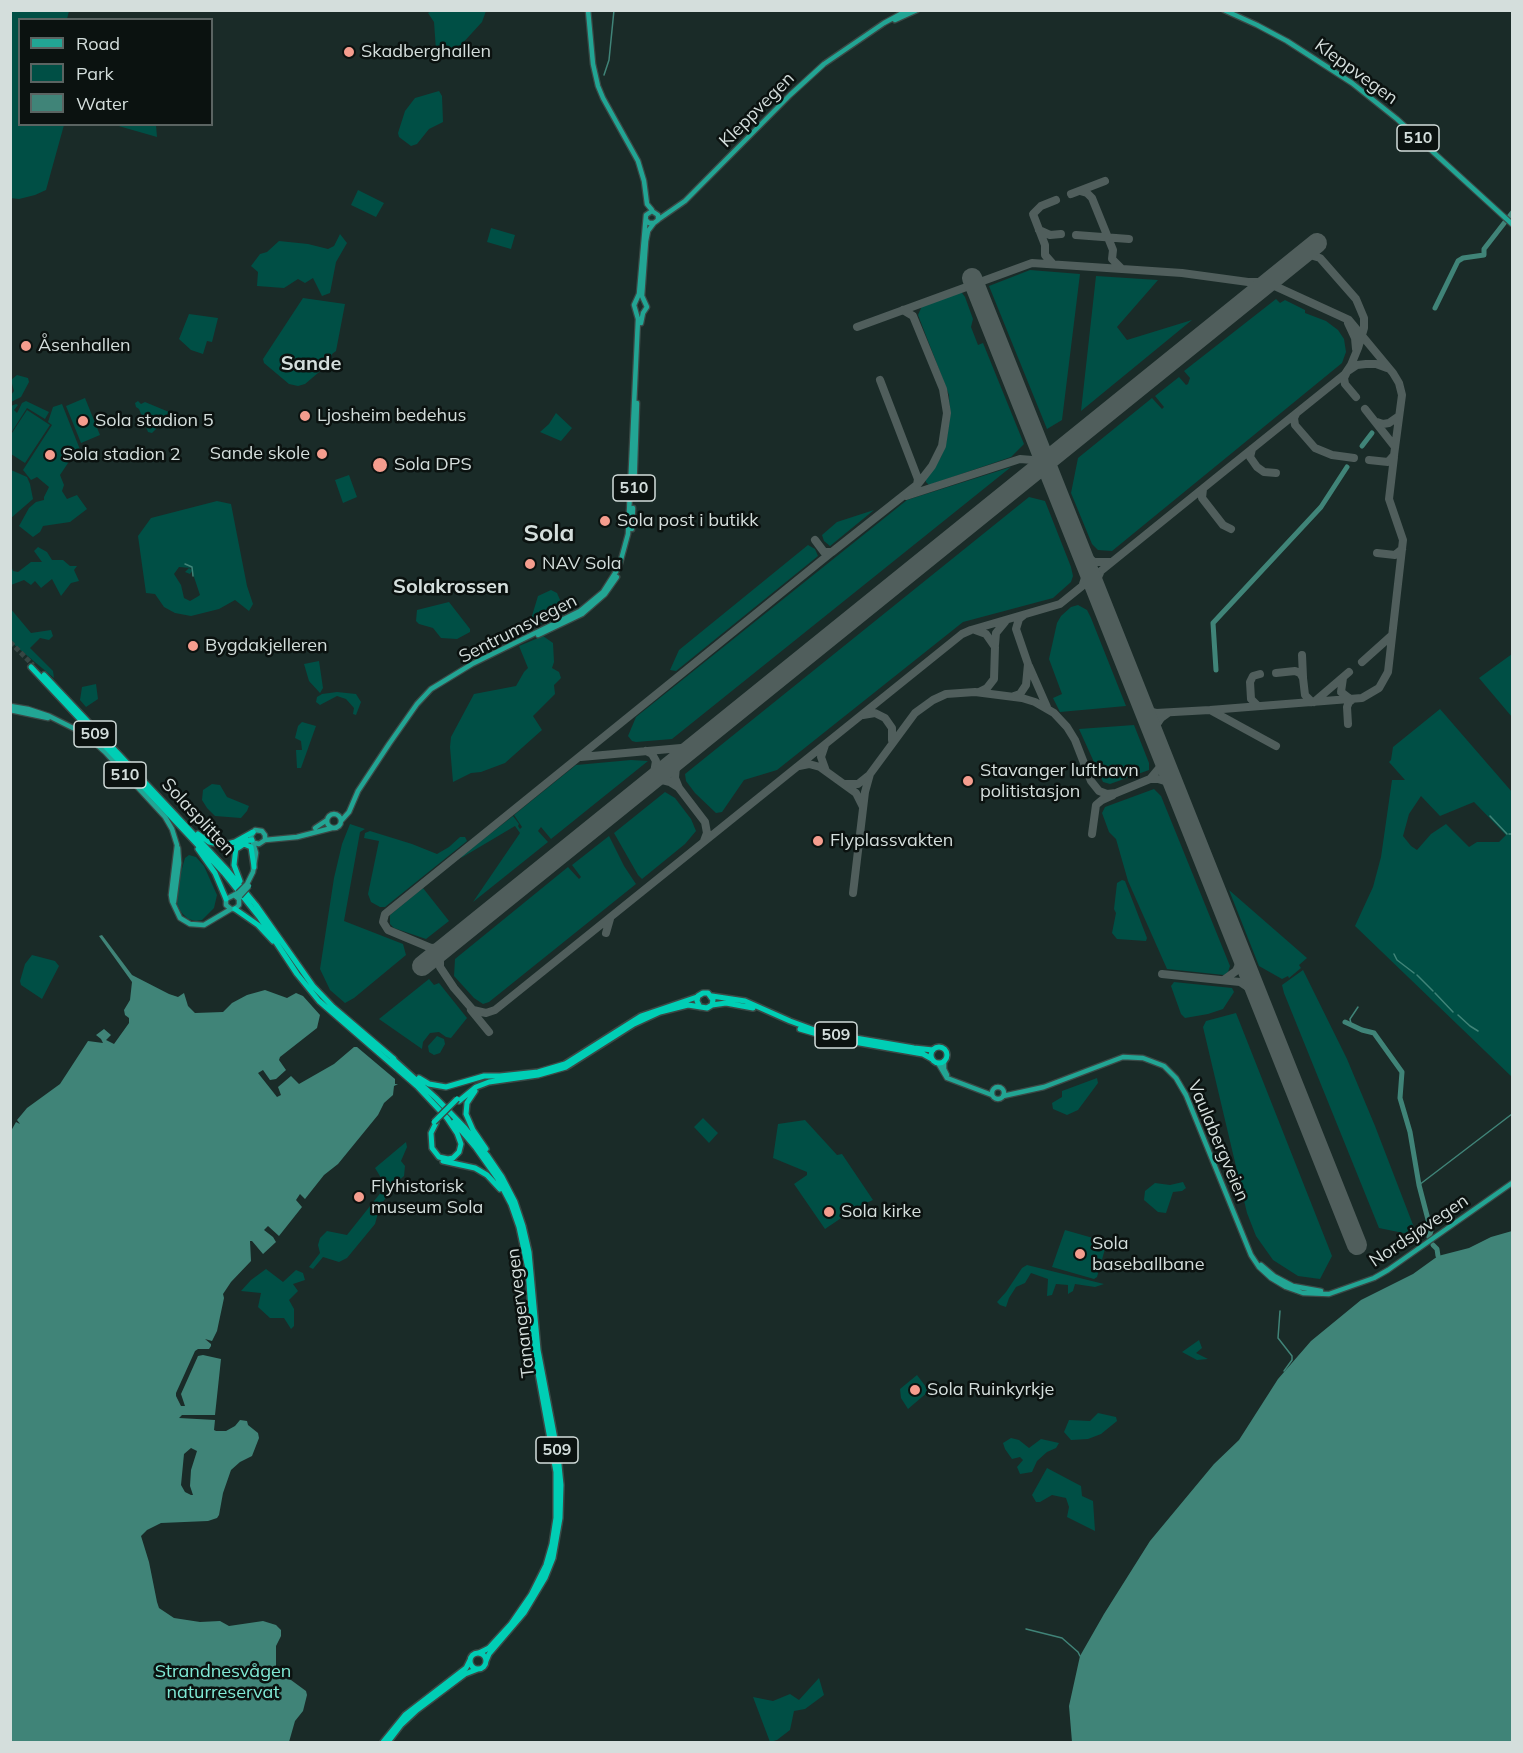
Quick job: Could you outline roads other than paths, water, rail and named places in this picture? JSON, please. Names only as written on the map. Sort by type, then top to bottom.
[{"type":"highway","name":"Solasplitten","points":[[32,666],[241,891]]},
{"type":"highway","name":"509","points":[[180,823],[203,839],[216,844],[228,844],[253,832]]},
{"type":"highway","name":"509","points":[[180,823],[211,867],[226,902]]},
{"type":"highway","points":[[235,852],[240,842],[253,842]]},
{"type":"highway","points":[[235,852],[242,845],[249,845],[253,851],[254,867]]},
{"type":"highway","name":"509","points":[[235,852],[233,861],[237,875],[313,986],[333,1007],[392,1058],[422,1080],[440,1087],[458,1085],[484,1076],[538,1072],[565,1064],[641,1017],[658,1009],[692,1000],[706,992],[717,998],[745,1001],[820,1032],[933,1050]]},
{"type":"highway","name":"509","points":[[241,891],[256,905]]},
{"type":"highway","name":"509","points":[[241,891],[297,974]]},
{"type":"highway","name":"509","points":[[233,909],[258,925],[327,1009],[422,1092],[447,1118],[457,1133],[461,1148],[453,1158],[439,1156],[432,1148],[431,1133],[435,1122]]},
{"type":"highway","points":[[711,995],[712,1005]]},
{"type":"highway","points":[[698,996],[697,1001],[700,1007]]},
{"type":"highway","name":"509","points":[[458,1100],[476,1087],[495,1081],[560,1070],[582,1059],[650,1016],[684,1006],[707,1008],[721,1002],[744,1005],[809,1032],[831,1038],[919,1053],[938,1061]]},
{"type":"highway","points":[[939,1047],[945,1049],[947,1056],[938,1061],[933,1050],[939,1047]]},
{"type":"highway","name":"Tanangervegen","points":[[392,1058],[428,1090],[465,1128],[494,1165],[508,1189],[523,1226],[529,1252],[536,1337],[558,1455],[561,1502],[556,1544],[545,1578],[524,1613],[489,1654],[486,1661]]},
{"type":"highway","name":"509","points":[[503,1076],[475,1085],[458,1100],[435,1122],[427,1137],[427,1144],[432,1154],[442,1161],[468,1165],[487,1175],[500,1188],[516,1216]]},
{"type":"highway","name":"509","points":[[495,1081],[471,1095],[467,1103],[466,1114],[473,1130],[502,1172],[508,1189]]},
{"type":"highway","name":"Tanangervegen","points":[[422,1092],[452,1120],[483,1158],[505,1191],[516,1216],[528,1269],[534,1351],[554,1456],[556,1518],[549,1556],[536,1587],[502,1634],[489,1648],[479,1653]]},
{"type":"highway","name":"509","points":[[383,1743],[405,1715],[466,1668],[473,1655],[479,1653]]},
{"type":"highway","points":[[479,1653],[486,1661]]},
{"type":"highway","points":[[470,1660],[472,1666],[478,1669]]},
{"type":"highway","name":"509","points":[[388,1743],[401,1725],[417,1710],[465,1674],[483,1667],[486,1661]]},
{"type":"main road","points":[[588,10],[593,64],[598,86],[631,148],[642,175],[648,206],[653,211],[658,215],[656,221],[649,223],[646,217],[653,211],[667,212]]},
{"type":"main road","name":"Kleppvegen","points":[[656,221],[685,201],[808,77],[884,22],[908,10]]},
{"type":"main road","name":"Kleppvegen","points":[[870,32],[917,10]]},
{"type":"main road","name":"Kleppvegen","points":[[1224,10],[1276,35],[1352,83],[1397,119],[1512,224]]},
{"type":"main road","name":"Sentrumsvegen","points":[[341,821],[373,768],[431,689],[455,672],[580,611],[597,598],[615,574],[625,551],[628,534],[638,330],[637,312],[634,307],[637,302],[646,217],[641,183],[631,148]]},
{"type":"main road","name":"Sentrumsvegen","points":[[415,709],[433,691],[458,674],[582,614],[605,594],[617,576],[628,552],[632,534],[640,335],[643,313],[647,307],[642,291],[648,231],[656,221]]},
{"type":"main road","points":[[637,302],[644,302]]},
{"type":"main road","points":[[637,312],[643,313]]},
{"type":"main road","name":"510","points":[[10,708],[33,710],[85,734],[105,752],[165,818],[172,829],[177,845],[171,893],[180,918],[190,924],[204,926],[233,909]]},
{"type":"main road","name":"Sentrumsvegen","points":[[338,815],[352,805]]},
{"type":"main road","name":"510","points":[[253,832],[258,830],[270,835],[291,835],[320,826],[333,814],[338,815]]},
{"type":"main road","points":[[338,815],[341,821]]},
{"type":"main road","points":[[327,820],[332,828]]},
{"type":"main road","name":"510","points":[[253,842],[297,837],[338,827],[341,821]]},
{"type":"main road","points":[[226,902],[233,909],[239,905],[241,891],[252,876],[253,832]]},
{"type":"main road","points":[[218,918],[226,902],[241,891],[256,873],[264,832]]},
{"type":"main road","name":"Vaulabergveien","points":[[1003,1096],[1044,1087],[1123,1057],[1143,1058],[1164,1066],[1176,1078],[1186,1095],[1247,1246],[1267,1271],[1292,1288]]},
{"type":"main road","points":[[938,1061],[944,1075],[964,1086],[984,1091],[997,1099],[1003,1096],[1002,1089]]},
{"type":"main road","points":[[984,1091],[998,1087],[1012,1093]]},
{"type":"main road","points":[[992,1095],[994,1088]]},
{"type":"main road","name":"Nordsjøvegen","points":[[1292,1288],[1335,1292],[1360,1284],[1388,1270],[1512,1183]]},
{"type":"water","points":[[102,935],[132,975],[169,994],[178,997],[184,993],[188,1006],[195,1013],[223,1012],[232,1003],[247,995],[265,990],[287,998],[296,993],[303,996],[320,1015],[317,1028],[280,1057],[279,1060],[286,1070],[276,1079],[270,1080],[263,1070],[258,1073],[277,1097],[281,1095],[278,1087],[291,1076],[299,1084],[334,1064],[354,1047],[357,1047],[395,1079],[395,1084],[398,1084],[394,1086],[393,1095],[384,1103],[378,1115],[338,1164],[324,1175],[305,1199],[300,1194],[296,1200],[302,1207],[279,1236],[268,1226],[264,1230],[276,1242],[263,1254],[250,1241],[251,1261],[223,1294],[217,1331],[212,1341],[205,1339],[211,1346],[209,1349],[195,1351],[176,1393],[181,1406],[185,1406],[181,1394],[198,1356],[221,1359],[215,1415],[182,1415],[179,1418],[215,1420],[214,1430],[216,1431],[226,1431],[240,1420],[247,1421],[248,1425],[258,1433],[259,1438],[252,1456],[231,1470],[223,1493],[219,1515],[208,1521],[161,1523],[141,1536],[159,1608],[174,1618],[200,1622],[220,1621],[229,1626],[263,1621],[276,1625],[281,1630],[276,1646],[276,1673],[291,1680],[306,1691],[307,1695],[303,1711],[295,1721],[289,1742],[11,1742],[11,1131],[16,1122],[20,1124],[17,1120],[27,1108],[60,1084],[88,1041],[103,1043],[96,1035],[104,1029],[111,1035],[106,1040],[114,1044],[129,1023],[124,1010],[130,1000],[132,982],[99,936]],"holes":[[[191,1448],[197,1451],[191,1470],[190,1486],[193,1495],[191,1495],[185,1492],[181,1485],[184,1454]]]},
{"type":"water","points":[[1512,1231],[1512,1742],[1072,1742],[1069,1706],[1080,1656],[1150,1541],[1214,1464],[1239,1440],[1278,1379],[1311,1341],[1361,1300],[1413,1274],[1438,1256],[1469,1248],[1491,1237]]},
{"type":"waterway","points":[[604,75],[609,60],[614,10]]},
{"type":"waterway","points":[[1435,308],[1458,261],[1484,255],[1484,249],[1512,213]]},
{"type":"waterway","points":[[1362,446],[1372,433]]},
{"type":"waterway","points":[[1216,670],[1213,623],[1321,507],[1347,467]]},
{"type":"waterway","points":[[185,564],[192,567],[193,576]]},
{"type":"waterway","points":[[1490,816],[1507,834]]},
{"type":"waterway","points":[[1394,954],[1397,960],[1414,973]]},
{"type":"waterway","points":[[1417,975],[1433,991]]},
{"type":"waterway","points":[[1435,993],[1453,1012]]},
{"type":"waterway","points":[[1351,1024],[1350,1019],[1358,1007]]},
{"type":"waterway","points":[[1458,1015],[1478,1031]]},
{"type":"waterway","points":[[1345,1022],[1374,1033],[1402,1072],[1400,1098],[1410,1132],[1419,1185],[1431,1231],[1429,1237]]},
{"type":"waterway","points":[[1419,1185],[1512,1114]]},
{"type":"waterway","points":[[1433,1245],[1437,1249],[1438,1256]]},
{"type":"waterway","points":[[1280,1311],[1278,1338],[1292,1356],[1292,1360],[1284,1371]]},
{"type":"waterway","points":[[1026,1629],[1062,1638],[1080,1656]]},
{"type":"tunnel","points":[[10,642],[33,665]]},
{"type":"place","name":"Skadberghallen","points":[[349,52]]},
{"type":"place","name":"Åsenhallen","points":[[26,346]]},
{"type":"place","name":"Ljosheim bedehus","points":[[305,416]]},
{"type":"place","name":"Sola stadion 5","points":[[83,421]]},
{"type":"place","name":"Sande skole","points":[[322,454]]},
{"type":"place","name":"Sola stadion 2","points":[[50,455]]},
{"type":"place","name":"Sola DPS","points":[[380,465]]},
{"type":"place","name":"Sola post i butikk","points":[[605,521]]},
{"type":"place","name":"NAV Sola","points":[[530,564]]},
{"type":"place","name":"Bygdakjelleren","points":[[193,646]]},
{"type":"place","name":"Stavanger lufthavn politistasjon","points":[[968,781]]},
{"type":"place","name":"Flyplassvakten","points":[[818,841]]},
{"type":"place","name":"Flyhistorisk museum Sola","points":[[359,1197]]},
{"type":"place","name":"Sola kirke","points":[[829,1212]]},
{"type":"place","name":"Sola baseballbane","points":[[1080,1254]]},
{"type":"place","name":"Sola Ruinkyrkje","points":[[915,1390]]},
{"type":"district","name":"Sande","points":[[311,364]]},
{"type":"district","name":"Sola","points":[[549,534]]},
{"type":"district","name":"Solakrossen","points":[[451,587]]},
{"type":"park label","name":"Strandnesvågen naturreservat","points":[[223,1682]]}]
